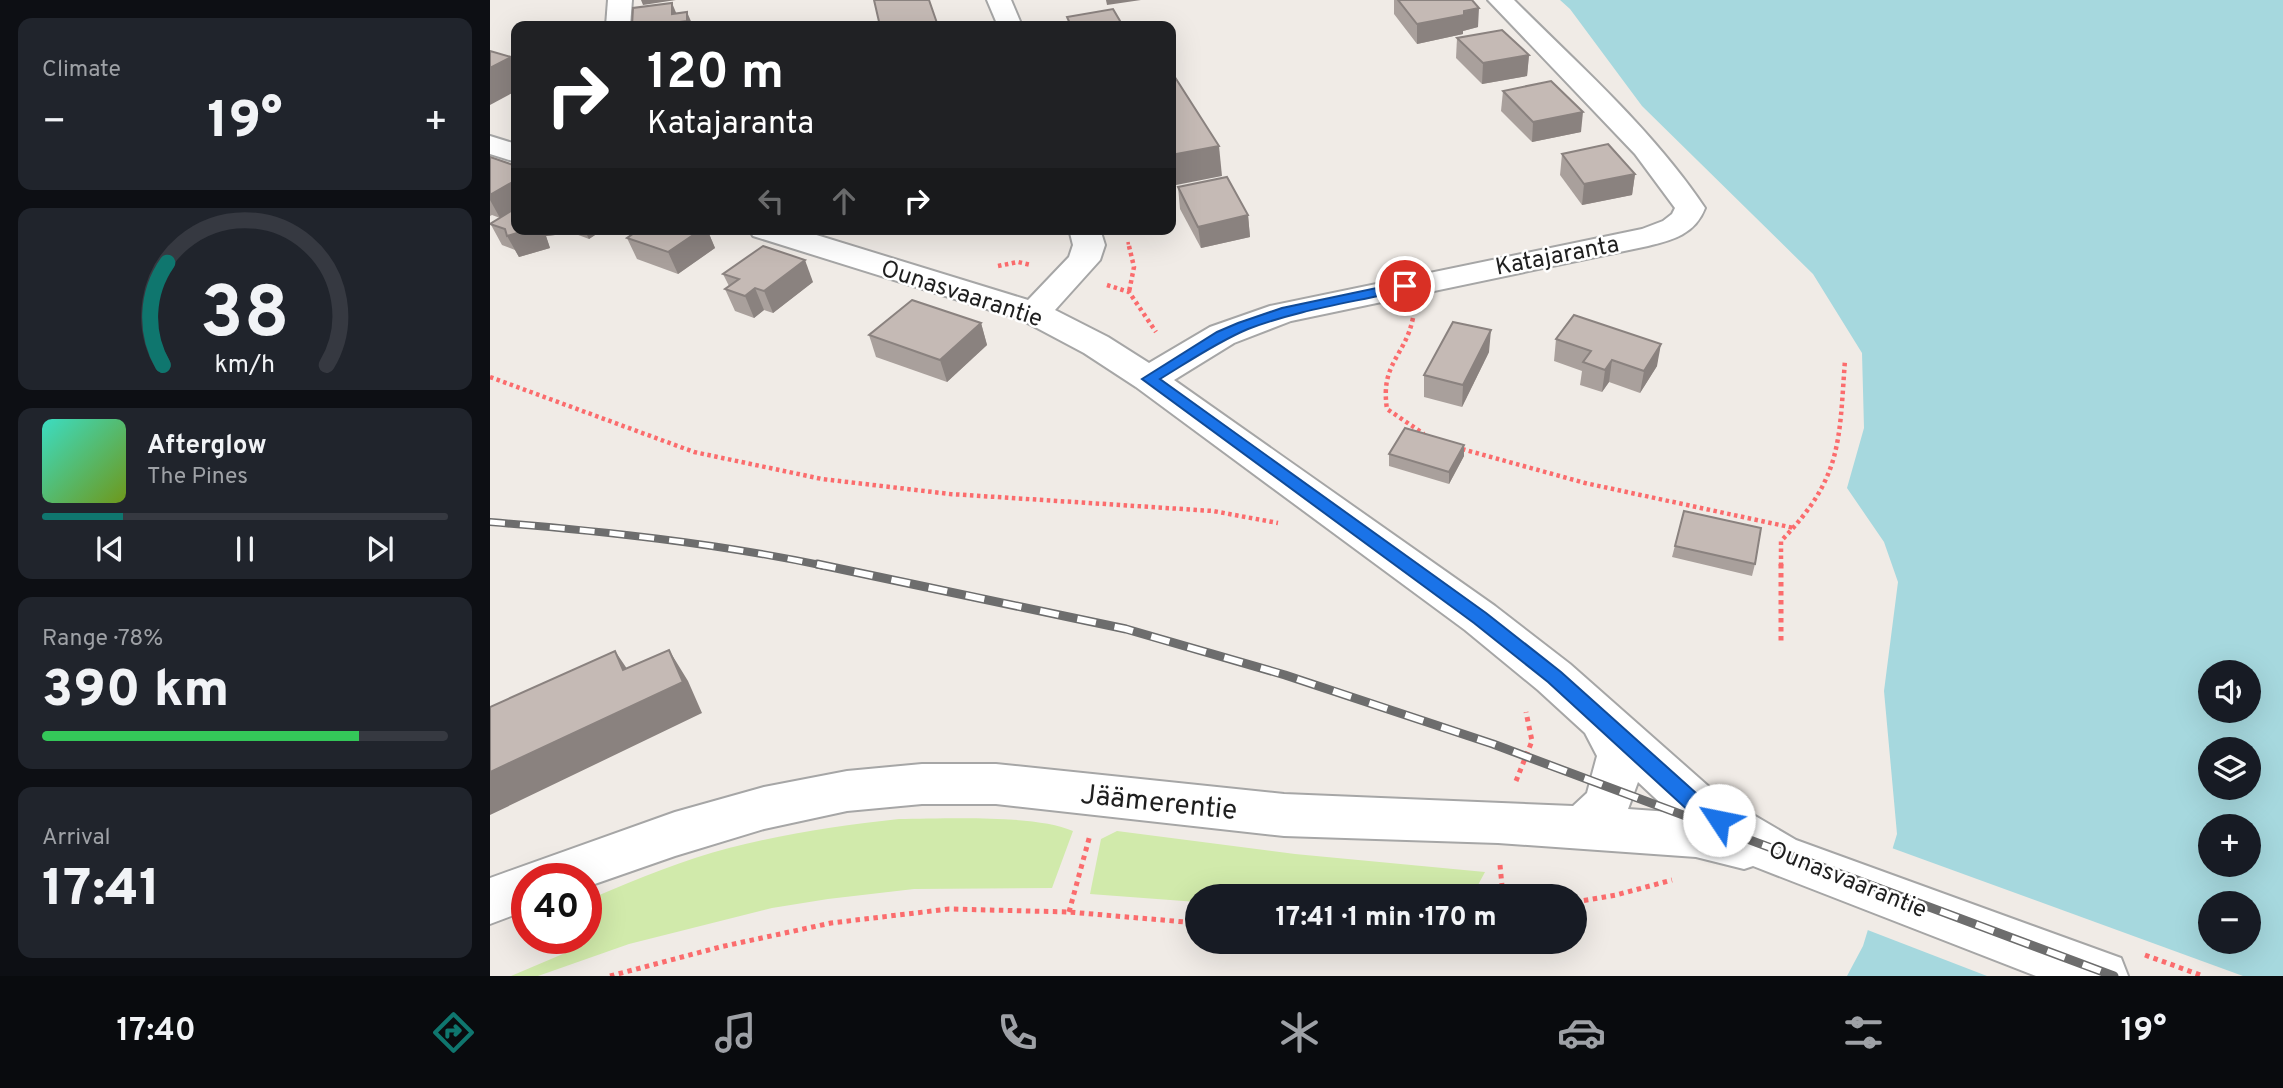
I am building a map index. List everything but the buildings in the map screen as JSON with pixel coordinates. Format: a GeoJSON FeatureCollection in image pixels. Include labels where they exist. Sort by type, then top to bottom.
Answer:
{"type":"FeatureCollection","features":[{"type":"Feature","properties":{"kind":"street"},"geometry":{"type":"LineString","coordinates":[[618,21],[620,0]]}},
{"type":"Feature","properties":{"kind":"street"},"geometry":{"type":"LineString","coordinates":[[999,0],[1008,21]]}},
{"type":"Feature","properties":{"kind":"street","name":"Katajaranta"},"geometry":{"type":"LineString","coordinates":[[1149,379],[1212,341],[1243,326],[1282,313],[1648,237],[1674,229],[1687,219],[1690,208],[1645,148],[1500,0]]}},
{"type":"Feature","properties":{"kind":"street"},"geometry":{"type":"LineString","coordinates":[[490,145],[511,151]]}},
{"type":"Feature","properties":{"kind":"street","name":"Ounasvaarantie"},"geometry":{"type":"LineString","coordinates":[[783,235],[1034,313],[1096,345],[1149,379],[1480,618],[1554,677],[1699,808],[1780,856],[2102,976]]}},
{"type":"Feature","properties":{"kind":"street"},"geometry":{"type":"LineString","coordinates":[[1034,313],[1084,260],[1088,245],[1086,235]]}},
{"type":"Feature","properties":{"kind":"street"},"geometry":{"type":"LineString","coordinates":[[1580,829],[1606,806],[1616,778],[1620,756],[1601,720]]}},
{"type":"Feature","properties":{"kind":"street","name":"Jäämerentie"},"geometry":{"type":"LineString","coordinates":[[593,863],[764,808],[846,792],[947,784],[996,784],[1101,793],[1284,815],[1479,821],[1696,835],[1780,856]]}},
{"type":"Feature","properties":{"kind":"street"},"geometry":{"type":"LineString","coordinates":[[490,901],[511,893]]}},
{"type":"Feature","properties":{"kind":"path"},"geometry":{"type":"LineString","coordinates":[[1127,240],[1134,267],[1129,292]]}},
{"type":"Feature","properties":{"kind":"path"},"geometry":{"type":"LineString","coordinates":[[1405,286],[1411,300],[1412,331],[1389,365],[1382,389],[1387,409],[1417,431],[1434,439]]}},
{"type":"Feature","properties":{"kind":"path"},"geometry":{"type":"LineString","coordinates":[[1781,644],[1781,541],[1818,500],[1836,460],[1845,360]]}},
{"type":"Feature","properties":{"kind":"path"},"geometry":{"type":"LineString","coordinates":[[490,377],[694,452],[822,479],[950,494],[1213,511],[1252,516]]}},
{"type":"Feature","properties":{"kind":"path"},"geometry":{"type":"LineString","coordinates":[[1454,447],[1501,462],[1629,493],[1794,528]]}},
{"type":"Feature","properties":{"kind":"path"},"geometry":{"type":"LineString","coordinates":[[1513,790],[1532,741],[1525,706]]}},
{"type":"Feature","properties":{"kind":"path"},"geometry":{"type":"LineString","coordinates":[[1069,912],[1101,793]]}},
{"type":"Feature","properties":{"kind":"path"},"geometry":{"type":"LineString","coordinates":[[1500,862],[1502,884]]}},
{"type":"Feature","properties":{"kind":"path"},"geometry":{"type":"LineString","coordinates":[[1587,900],[1678,878]]}},
{"type":"Feature","properties":{"kind":"path"},"geometry":{"type":"LineString","coordinates":[[610,976],[720,947],[831,923],[949,909],[1069,912],[1185,922]]}},
{"type":"Feature","properties":{"kind":"green space"},"geometry":{"type":"Polygon","coordinates":[[[964,818],[1036,822],[1073,831],[1052,888],[914,889],[828,899],[772,908],[629,944],[602,953],[602,894],[662,870],[729,848],[856,824],[899,819],[964,818]]]}},
{"type":"Feature","properties":{"kind":"green space"},"geometry":{"type":"Polygon","coordinates":[[[1117,831],[1295,854],[1485,872],[1478,884],[1185,884],[1185,901],[1090,894],[1101,839],[1117,831]]]}},
{"type":"Feature","properties":{"kind":"green space"},"geometry":{"type":"Polygon","coordinates":[[[563,954],[601,954],[538,976],[511,976],[563,954]]]}},
{"type":"Feature","properties":{"kind":"water"},"geometry":{"type":"Polygon","coordinates":[[[1560,0],[2283,0],[2283,976],[1847,976],[1863,946],[1897,834],[1884,691],[1898,582],[1884,542],[1847,488],[1864,428],[1862,353],[1813,274],[1642,106],[1570,9],[1560,0]]]}},
{"type":"Feature","properties":{"kind":"pier"},"geometry":{"type":"Polygon","coordinates":[[[1889,847],[2243,976],[1987,976],[1865,929],[1889,847]]]}},
{"type":"Feature","properties":{"kind":"railway"},"geometry":{"type":"LineString","coordinates":[[490,522],[658,539],[825,566]]}},
{"type":"Feature","properties":{"kind":"railway"},"geometry":{"type":"LineString","coordinates":[[817,564],[1126,629],[1285,675],[1493,744],[2114,976]]}},
{"type":"Feature","properties":{"kind":"route"},"geometry":{"type":"LineString","coordinates":[[1405,286],[1282,313],[1243,326],[1222,335],[1149,379],[1480,618],[1554,677],[1699,808],[1719,820]]}}]}
